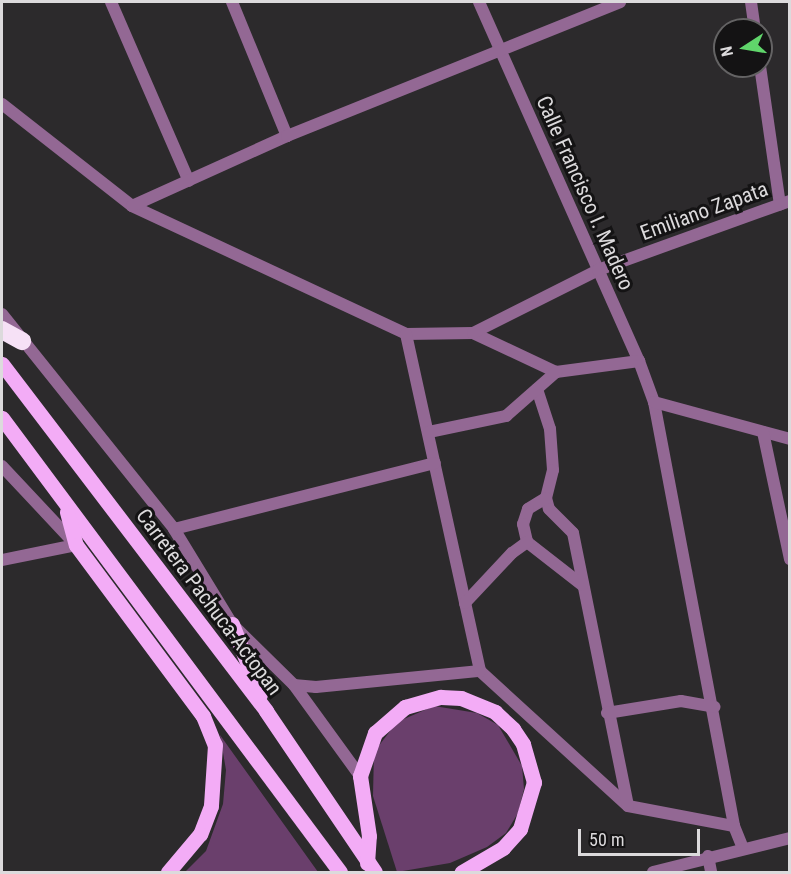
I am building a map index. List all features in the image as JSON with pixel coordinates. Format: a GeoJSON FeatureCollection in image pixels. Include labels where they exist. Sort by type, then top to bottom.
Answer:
{"type":"FeatureCollection","features":[{"type":"Feature","properties":{"kind":"highway"},"geometry":{"type":"LineString","coordinates":[[2,330],[22,341]]}},
{"type":"Feature","properties":{"kind":"main road","name":"Carretera Pachuca-Actopan"},"geometry":{"type":"LineString","coordinates":[[2,364],[266,711],[371,868]]}},
{"type":"Feature","properties":{"kind":"main road"},"geometry":{"type":"LineString","coordinates":[[2,418],[340,873]]}},
{"type":"Feature","properties":{"kind":"main road"},"geometry":{"type":"LineString","coordinates":[[65,503],[76,545],[203,716],[215,745],[211,806],[200,834],[168,873]]}},
{"type":"Feature","properties":{"kind":"main road"},"geometry":{"type":"LineString","coordinates":[[232,624],[266,711]]}},
{"type":"Feature","properties":{"kind":"main road"},"geometry":{"type":"LineString","coordinates":[[371,868],[369,836],[360,776],[375,733],[405,707],[441,697],[461,698],[495,712],[523,744],[534,782],[530,806],[520,829],[503,848],[462,873]]}},
{"type":"Feature","properties":{"kind":"main road"},"geometry":{"type":"LineString","coordinates":[[235,729],[328,873]]}},
{"type":"Feature","properties":{"kind":"street"},"geometry":{"type":"LineString","coordinates":[[111,2],[189,181]]}},
{"type":"Feature","properties":{"kind":"street"},"geometry":{"type":"LineString","coordinates":[[232,2],[287,136]]}},
{"type":"Feature","properties":{"kind":"street","name":"Calle Francisco I. Madero"},"geometry":{"type":"LineString","coordinates":[[479,2],[639,361],[654,402],[714,707],[734,825],[743,848]]}},
{"type":"Feature","properties":{"kind":"street"},"geometry":{"type":"LineString","coordinates":[[132,206],[287,136],[499,48],[621,2]]}},
{"type":"Feature","properties":{"kind":"street"},"geometry":{"type":"LineString","coordinates":[[751,2],[753,18]]}},
{"type":"Feature","properties":{"kind":"street"},"geometry":{"type":"LineString","coordinates":[[762,78],[785,203]]}},
{"type":"Feature","properties":{"kind":"street"},"geometry":{"type":"LineString","coordinates":[[2,104],[132,206],[406,334],[473,333],[556,372],[639,361]]}},
{"type":"Feature","properties":{"kind":"street","name":"Emiliano Zapata"},"geometry":{"type":"LineString","coordinates":[[473,333],[598,270],[785,203]]}},
{"type":"Feature","properties":{"kind":"street"},"geometry":{"type":"LineString","coordinates":[[2,314],[174,529],[232,624],[294,686],[360,776]]}},
{"type":"Feature","properties":{"kind":"street"},"geometry":{"type":"LineString","coordinates":[[406,334],[480,671],[628,806],[734,825]]}},
{"type":"Feature","properties":{"kind":"street"},"geometry":{"type":"LineString","coordinates":[[429,432],[506,416],[556,372]]}},
{"type":"Feature","properties":{"kind":"street"},"geometry":{"type":"LineString","coordinates":[[537,389],[550,429],[552,459],[546,498],[549,509],[573,533],[628,806]]}},
{"type":"Feature","properties":{"kind":"street"},"geometry":{"type":"LineString","coordinates":[[654,402],[789,439]]}},
{"type":"Feature","properties":{"kind":"street"},"geometry":{"type":"LineString","coordinates":[[763,432],[789,559]]}},
{"type":"Feature","properties":{"kind":"street"},"geometry":{"type":"LineString","coordinates":[[174,529],[435,463]]}},
{"type":"Feature","properties":{"kind":"street"},"geometry":{"type":"LineString","coordinates":[[2,466],[76,545]]}},
{"type":"Feature","properties":{"kind":"street"},"geometry":{"type":"LineString","coordinates":[[546,498],[528,509],[523,524],[527,542],[582,585]]}},
{"type":"Feature","properties":{"kind":"street"},"geometry":{"type":"LineString","coordinates":[[465,603],[512,553],[527,542]]}},
{"type":"Feature","properties":{"kind":"street"},"geometry":{"type":"LineString","coordinates":[[2,560],[76,545]]}},
{"type":"Feature","properties":{"kind":"street"},"geometry":{"type":"LineString","coordinates":[[294,686],[316,687],[480,671]]}},
{"type":"Feature","properties":{"kind":"street"},"geometry":{"type":"LineString","coordinates":[[608,713],[681,701],[714,707]]}},
{"type":"Feature","properties":{"kind":"street"},"geometry":{"type":"LineString","coordinates":[[653,873],[708,856],[789,838]]}},
{"type":"Feature","properties":{"kind":"street"},"geometry":{"type":"LineString","coordinates":[[708,856],[711,873]]}},
{"type":"Feature","properties":{"kind":"shaded area"},"geometry":{"type":"Polygon","coordinates":[[[434,706],[477,713],[498,725],[522,766],[524,789],[518,813],[506,833],[487,847],[450,863],[397,872],[373,796],[374,752],[397,722],[434,706]]]}},
{"type":"Feature","properties":{"kind":"shaded area"},"geometry":{"type":"Polygon","coordinates":[[[220,735],[318,872],[185,872],[206,851],[223,804],[226,770],[220,735]]]}}]}
